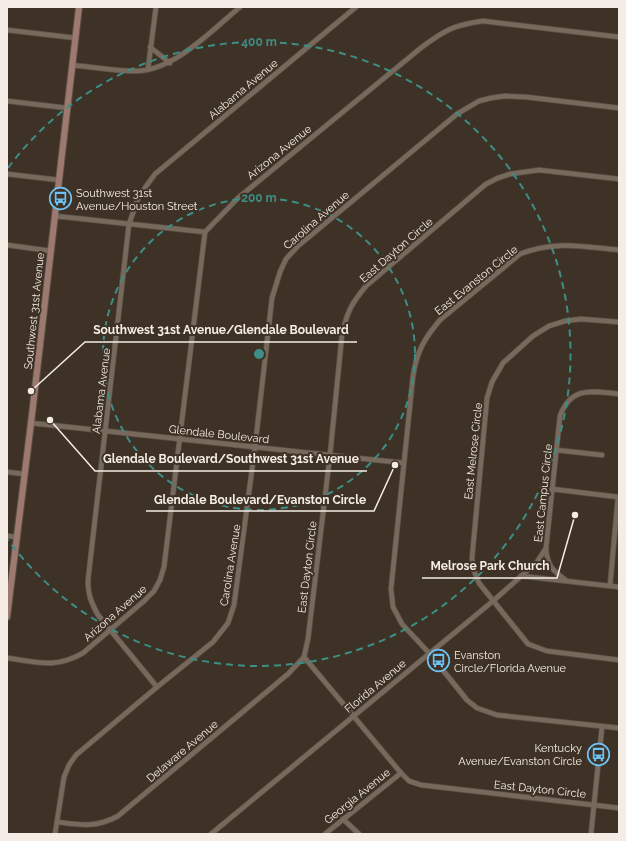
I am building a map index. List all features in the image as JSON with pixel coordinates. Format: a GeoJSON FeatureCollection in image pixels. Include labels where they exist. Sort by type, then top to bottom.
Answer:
{"type":"FeatureCollection","features":[{"type":"Feature","properties":{"kind":"main road","name":"Southwest 31st Avenue"},"geometry":{"type":"LineString","coordinates":[[7,617],[32,423],[79,7]]}},
{"type":"Feature","properties":{"kind":"street"},"geometry":{"type":"LineString","coordinates":[[148,69],[156,7]]}},
{"type":"Feature","properties":{"kind":"street"},"geometry":{"type":"LineString","coordinates":[[72,65],[134,71],[148,69],[170,62],[184,53],[240,7]]}},
{"type":"Feature","properties":{"kind":"street","name":"Alabama Avenue"},"geometry":{"type":"LineString","coordinates":[[157,687],[98,615],[91,604],[88,592],[88,580],[129,224],[139,196],[155,174],[356,7]]}},
{"type":"Feature","properties":{"kind":"street","name":"Arizona Avenue"},"geometry":{"type":"LineString","coordinates":[[7,658],[46,663],[61,663],[72,659],[83,653],[144,601],[154,591],[160,580],[164,567],[181,439],[205,232],[238,198],[422,47],[449,29],[464,24],[483,21],[619,37]]}},
{"type":"Feature","properties":{"kind":"street"},"geometry":{"type":"LineString","coordinates":[[7,30],[76,38]]}},
{"type":"Feature","properties":{"kind":"street"},"geometry":{"type":"LineString","coordinates":[[150,48],[170,62]]}},
{"type":"Feature","properties":{"kind":"street","name":"Carolina Avenue"},"geometry":{"type":"LineString","coordinates":[[55,834],[64,777],[76,755],[157,687],[214,642],[228,623],[234,605],[255,447],[272,298],[280,272],[286,259],[298,246],[457,114],[479,101],[505,96],[526,97],[619,108]]}},
{"type":"Feature","properties":{"kind":"street"},"geometry":{"type":"LineString","coordinates":[[7,101],[67,108]]}},
{"type":"Feature","properties":{"kind":"street","name":"East Dayton Circle"},"geometry":{"type":"LineString","coordinates":[[619,179],[539,170],[510,174],[498,178],[486,184],[366,286],[355,300],[346,316],[343,328],[330,455],[308,639],[304,657],[400,773],[409,781],[421,785],[619,808]]}},
{"type":"Feature","properties":{"kind":"street"},"geometry":{"type":"LineString","coordinates":[[7,174],[59,180]]}},
{"type":"Feature","properties":{"kind":"street"},"geometry":{"type":"LineString","coordinates":[[55,216],[205,232]]}},
{"type":"Feature","properties":{"kind":"street"},"geometry":{"type":"LineString","coordinates":[[7,245],[51,251]]}},
{"type":"Feature","properties":{"kind":"street","name":"East Evanston Circle"},"geometry":{"type":"LineString","coordinates":[[619,250],[560,245],[531,250],[520,254],[440,320],[423,342],[415,364],[391,588],[393,607],[402,624],[429,653],[467,700],[477,708],[496,715],[619,728]]}},
{"type":"Feature","properties":{"kind":"street","name":"East Melrose Circle"},"geometry":{"type":"LineString","coordinates":[[619,322],[581,319],[565,321],[550,326],[533,336],[503,363],[492,382],[487,398],[472,558],[474,571],[479,583],[528,644],[547,651],[619,660]]}},
{"type":"Feature","properties":{"kind":"street","name":"East Campus Circle"},"geometry":{"type":"LineString","coordinates":[[567,581],[556,574],[550,566],[546,548],[560,416],[563,407],[569,400],[578,394],[588,392],[619,394]]}},
{"type":"Feature","properties":{"kind":"street","name":"Glendale Boulevard"},"geometry":{"type":"LineString","coordinates":[[32,423],[404,463]]}},
{"type":"Feature","properties":{"kind":"street"},"geometry":{"type":"LineString","coordinates":[[556,450],[602,455]]}},
{"type":"Feature","properties":{"kind":"street"},"geometry":{"type":"LineString","coordinates":[[7,472],[25,474]]}},
{"type":"Feature","properties":{"kind":"street"},"geometry":{"type":"LineString","coordinates":[[552,489],[618,497],[610,586]]}},
{"type":"Feature","properties":{"kind":"street"},"geometry":{"type":"LineString","coordinates":[[7,536],[17,537]]}},
{"type":"Feature","properties":{"kind":"street","name":"Florida Avenue"},"geometry":{"type":"LineString","coordinates":[[211,834],[493,601],[537,562],[546,548]]}},
{"type":"Feature","properties":{"kind":"street"},"geometry":{"type":"LineString","coordinates":[[520,576],[619,587]]}},
{"type":"Feature","properties":{"kind":"street","name":"Delaware Avenue"},"geometry":{"type":"LineString","coordinates":[[57,822],[95,825],[107,822],[118,816],[288,674],[304,657]]}},
{"type":"Feature","properties":{"kind":"street"},"geometry":{"type":"LineString","coordinates":[[591,834],[602,727]]}},
{"type":"Feature","properties":{"kind":"street","name":"Georgia Avenue"},"geometry":{"type":"LineString","coordinates":[[325,834],[400,773]]}},
{"type":"Feature","properties":{"kind":"street"},"geometry":{"type":"LineString","coordinates":[[343,819],[359,834]]}},
{"type":"Feature","properties":{"kind":"place","name":"Southwest 31st Avenue/Houston Street"},"geometry":{"type":"Point","coordinates":[61,199]}},
{"type":"Feature","properties":{"kind":"place","name":"Southwest 31st Avenue/Glendale Boulevard"},"geometry":{"type":"Point","coordinates":[31,391]}},
{"type":"Feature","properties":{"kind":"place","name":"Glendale Boulevard/Southwest 31st Avenue"},"geometry":{"type":"Point","coordinates":[50,420]}},
{"type":"Feature","properties":{"kind":"place","name":"Glendale Boulevard/Evanston Circle"},"geometry":{"type":"Point","coordinates":[395,465]}},
{"type":"Feature","properties":{"kind":"place","name":"Melrose Park Church"},"geometry":{"type":"Point","coordinates":[575,515]}},
{"type":"Feature","properties":{"kind":"place","name":"Evanston Circle/Florida Avenue"},"geometry":{"type":"Point","coordinates":[439,661]}},
{"type":"Feature","properties":{"kind":"place","name":"Kentucky Avenue/Evanston Circle"},"geometry":{"type":"Point","coordinates":[598,754]}}]}
